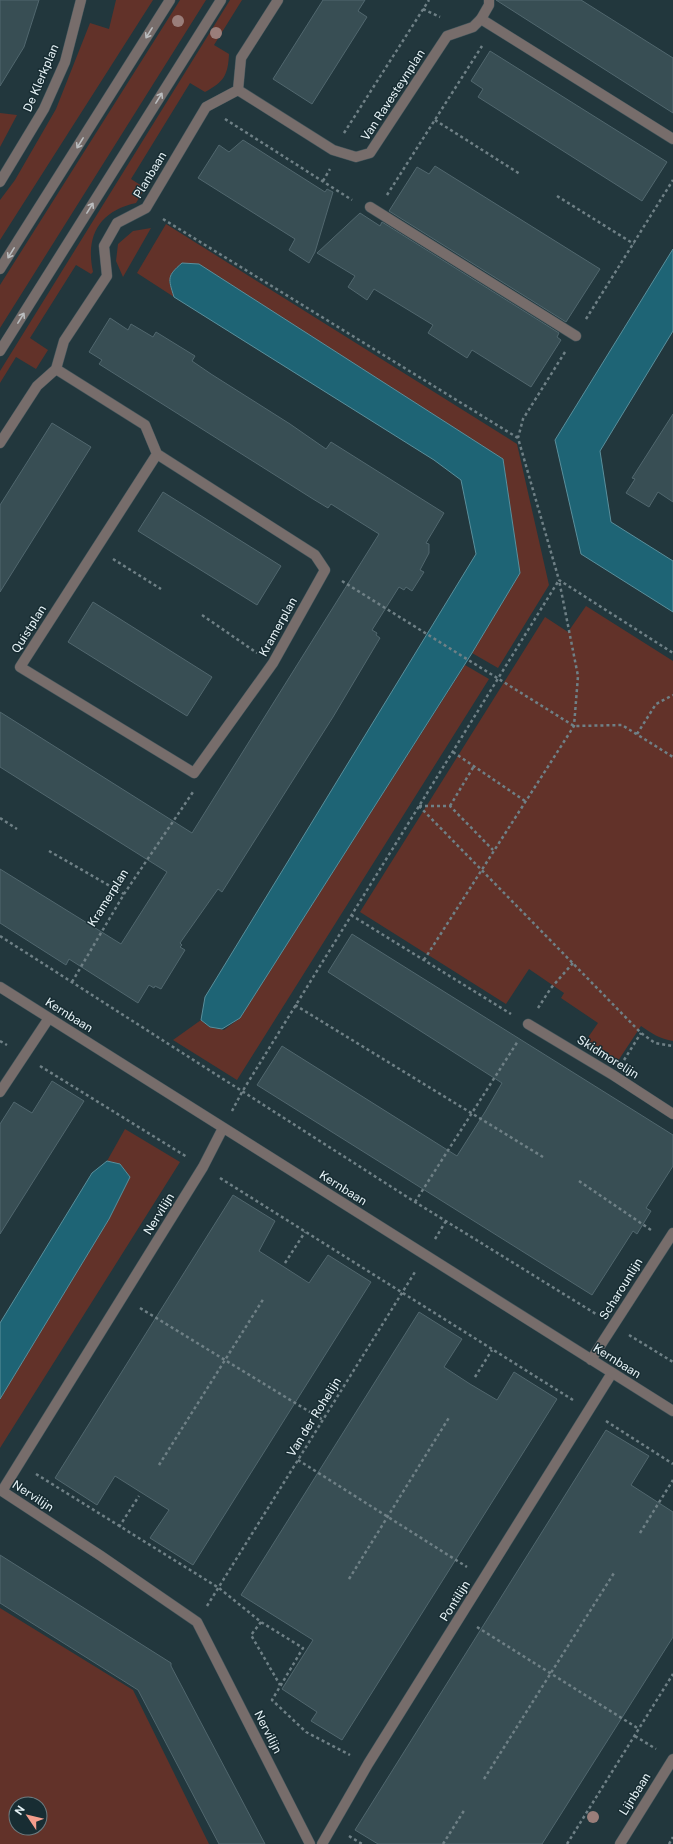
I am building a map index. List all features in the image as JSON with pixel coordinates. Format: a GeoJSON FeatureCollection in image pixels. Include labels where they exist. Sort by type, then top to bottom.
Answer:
{"type":"FeatureCollection","features":[{"type":"Feature","properties":{"kind":"street","name":"De Klerkplan"},"geometry":{"type":"LineString","coordinates":[[0,182],[44,109],[65,62],[81,0]]}},
{"type":"Feature","properties":{"kind":"street"},"geometry":{"type":"LineString","coordinates":[[0,270],[170,0]]}},
{"type":"Feature","properties":{"kind":"street"},"geometry":{"type":"LineString","coordinates":[[0,352],[221,0]]}},
{"type":"Feature","properties":{"kind":"street"},"geometry":{"type":"LineString","coordinates":[[238,90],[241,58],[278,0]]}},
{"type":"Feature","properties":{"kind":"street"},"geometry":{"type":"LineString","coordinates":[[489,0],[489,5],[481,19],[673,139]]}},
{"type":"Feature","properties":{"kind":"street","name":"Van Ravesteynplan"},"geometry":{"type":"LineString","coordinates":[[238,90],[333,150],[356,157],[370,153],[447,36],[473,26],[481,19]]}},
{"type":"Feature","properties":{"kind":"street","name":"Planbaan"},"geometry":{"type":"LineString","coordinates":[[56,369],[64,341],[107,276],[104,246],[117,223],[146,208],[206,107],[238,90]]}},
{"type":"Feature","properties":{"kind":"street"},"geometry":{"type":"LineString","coordinates":[[370,207],[576,336]]}},
{"type":"Feature","properties":{"kind":"street"},"geometry":{"type":"LineString","coordinates":[[0,443],[37,386],[56,369],[145,425],[157,454],[315,555],[325,570]]}},
{"type":"Feature","properties":{"kind":"street","name":"Quistplan"},"geometry":{"type":"LineString","coordinates":[[157,454],[20,667],[194,773]]}},
{"type":"Feature","properties":{"kind":"street","name":"Kramerplan"},"geometry":{"type":"LineString","coordinates":[[194,773],[273,663],[325,570]]}},
{"type":"Feature","properties":{"kind":"street","name":"Kernbaan"},"geometry":{"type":"LineString","coordinates":[[0,987],[673,1411]]}},
{"type":"Feature","properties":{"kind":"street"},"geometry":{"type":"LineString","coordinates":[[0,1092],[49,1018]]}},
{"type":"Feature","properties":{"kind":"street","name":"Skidmorelijn"},"geometry":{"type":"LineString","coordinates":[[528,1024],[613,1075],[673,1114]]}},
{"type":"Feature","properties":{"kind":"street","name":"Nervilijn"},"geometry":{"type":"LineString","coordinates":[[223,1128],[203,1167],[2,1491],[101,1556],[197,1622],[310,1844]]}},
{"type":"Feature","properties":{"kind":"street","name":"Scharounlijn"},"geometry":{"type":"LineString","coordinates":[[591,1360],[670,1237]]}},
{"type":"Feature","properties":{"kind":"street","name":"Pontilijn"},"geometry":{"type":"LineString","coordinates":[[322,1844],[368,1764],[612,1373]]}},
{"type":"Feature","properties":{"kind":"street","name":"Lijnbaan"},"geometry":{"type":"LineString","coordinates":[[620,1844],[673,1759]]}},
{"type":"Feature","properties":{"kind":"path"},"geometry":{"type":"LineString","coordinates":[[323,181],[334,163],[333,150],[429,0]]}},
{"type":"Feature","properties":{"kind":"path"},"geometry":{"type":"LineString","coordinates":[[435,120],[520,174]]}},
{"type":"Feature","properties":{"kind":"path"},"geometry":{"type":"LineString","coordinates":[[424,960],[493,850],[574,726],[578,676],[559,580],[518,438],[523,419],[673,180]]}},
{"type":"Feature","properties":{"kind":"path"},"geometry":{"type":"LineString","coordinates":[[557,196],[634,244]]}},
{"type":"Feature","properties":{"kind":"path"},"geometry":{"type":"LineString","coordinates":[[146,208],[518,438]]}},
{"type":"Feature","properties":{"kind":"path"},"geometry":{"type":"LineString","coordinates":[[95,549],[161,589]]}},
{"type":"Feature","properties":{"kind":"path"},"geometry":{"type":"LineString","coordinates":[[325,570],[574,726],[622,725],[673,757]]}},
{"type":"Feature","properties":{"kind":"path"},"geometry":{"type":"LineString","coordinates":[[559,580],[673,653]]}},
{"type":"Feature","properties":{"kind":"path"},"geometry":{"type":"LineString","coordinates":[[223,1128],[242,1092],[559,580]]}},
{"type":"Feature","properties":{"kind":"path"},"geometry":{"type":"LineString","coordinates":[[202,615],[273,663]]}},
{"type":"Feature","properties":{"kind":"path"},"geometry":{"type":"LineString","coordinates":[[637,734],[656,704],[673,695]]}},
{"type":"Feature","properties":{"kind":"path"},"geometry":{"type":"LineString","coordinates":[[453,752],[525,801]]}},
{"type":"Feature","properties":{"kind":"path"},"geometry":{"type":"LineString","coordinates":[[450,806],[474,766]]}},
{"type":"Feature","properties":{"kind":"path","name":"Kramerplan"},"geometry":{"type":"LineString","coordinates":[[72,982],[124,894],[194,791],[194,773]]}},
{"type":"Feature","properties":{"kind":"path"},"geometry":{"type":"LineString","coordinates":[[419,806],[450,806],[493,850]]}},
{"type":"Feature","properties":{"kind":"path"},"geometry":{"type":"LineString","coordinates":[[419,806],[641,1034],[655,1042],[673,1046]]}},
{"type":"Feature","properties":{"kind":"path"},"geometry":{"type":"LineString","coordinates":[[0,818],[17,829]]}},
{"type":"Feature","properties":{"kind":"path"},"geometry":{"type":"LineString","coordinates":[[49,851],[124,894]]}},
{"type":"Feature","properties":{"kind":"path"},"geometry":{"type":"LineString","coordinates":[[351,915],[528,1024]]}},
{"type":"Feature","properties":{"kind":"path"},"geometry":{"type":"LineString","coordinates":[[0,936],[415,1202],[673,1362]]}},
{"type":"Feature","properties":{"kind":"path"},"geometry":{"type":"LineString","coordinates":[[415,1202],[551,988],[573,963]]}},
{"type":"Feature","properties":{"kind":"path"},"geometry":{"type":"LineString","coordinates":[[296,1005],[543,1157]]}},
{"type":"Feature","properties":{"kind":"path"},"geometry":{"type":"LineString","coordinates":[[613,1075],[641,1034]]}},
{"type":"Feature","properties":{"kind":"path"},"geometry":{"type":"LineString","coordinates":[[0,1041],[203,1167],[673,1464]]}},
{"type":"Feature","properties":{"kind":"path"},"geometry":{"type":"LineString","coordinates":[[579,1181],[670,1237]]}},
{"type":"Feature","properties":{"kind":"path","name":"Van der Rohelijn"},"geometry":{"type":"LineString","coordinates":[[197,1622],[446,1221]]}},
{"type":"Feature","properties":{"kind":"path"},"geometry":{"type":"LineString","coordinates":[[285,1263],[305,1232]]}},
{"type":"Feature","properties":{"kind":"path"},"geometry":{"type":"LineString","coordinates":[[122,1297],[323,1420]]}},
{"type":"Feature","properties":{"kind":"path"},"geometry":{"type":"LineString","coordinates":[[159,1466],[264,1298]]}},
{"type":"Feature","properties":{"kind":"path"},"geometry":{"type":"LineString","coordinates":[[475,1377],[492,1350]]}},
{"type":"Feature","properties":{"kind":"path"},"geometry":{"type":"LineString","coordinates":[[349,1579],[450,1416]]}},
{"type":"Feature","properties":{"kind":"path"},"geometry":{"type":"LineString","coordinates":[[298,1460],[484,1578]]}},
{"type":"Feature","properties":{"kind":"path"},"geometry":{"type":"LineString","coordinates":[[640,1533],[673,1480]]}},
{"type":"Feature","properties":{"kind":"path"},"geometry":{"type":"LineString","coordinates":[[119,1527],[139,1496]]}},
{"type":"Feature","properties":{"kind":"path"},"geometry":{"type":"LineString","coordinates":[[484,1779],[614,1573]]}},
{"type":"Feature","properties":{"kind":"path"},"geometry":{"type":"LineString","coordinates":[[460,1617],[639,1729]]}},
{"type":"Feature","properties":{"kind":"path"},"geometry":{"type":"LineString","coordinates":[[261,1622],[251,1635],[280,1686]]}},
{"type":"Feature","properties":{"kind":"path"},"geometry":{"type":"LineString","coordinates":[[567,1844],[673,1674]]}},
{"type":"Feature","properties":{"kind":"path"},"geometry":{"type":"LineString","coordinates":[[635,1736],[673,1759]]}},
{"type":"Feature","properties":{"kind":"path"},"geometry":{"type":"LineString","coordinates":[[443,1844],[465,1809]]}},
{"type":"Feature","properties":{"kind":"path"},"geometry":{"type":"LineString","coordinates":[[669,1844],[673,1837]]}},
{"type":"Feature","properties":{"kind":"shaded area"},"geometry":{"type":"Polygon","coordinates":[[[116,0],[153,0],[0,240],[0,200],[15,180],[56,109],[90,23],[109,29],[116,0]]]}},
{"type":"Feature","properties":{"kind":"shaded area"},"geometry":{"type":"Polygon","coordinates":[[[180,0],[206,0],[0,328],[0,285],[180,0]]]}},
{"type":"Feature","properties":{"kind":"shaded area"},"geometry":{"type":"Polygon","coordinates":[[[230,0],[242,0],[214,45],[229,54],[228,67],[224,77],[217,85],[205,92],[190,83],[131,179],[145,188],[136,203],[113,212],[104,219],[98,227],[91,247],[93,272],[91,274],[76,265],[30,338],[48,350],[36,369],[16,357],[0,383],[0,371],[230,0]]]}},
{"type":"Feature","properties":{"kind":"shaded area"},"geometry":{"type":"Polygon","coordinates":[[[0,113],[17,115],[0,147],[0,113]]]}},
{"type":"Feature","properties":{"kind":"shaded area"},"geometry":{"type":"Polygon","coordinates":[[[166,224],[517,444],[549,585],[498,668],[472,653],[520,573],[503,459],[169,281],[174,297],[137,273],[166,224]]]}},
{"type":"Feature","properties":{"kind":"shaded area"},"geometry":{"type":"Polygon","coordinates":[[[151,228],[123,277],[116,261],[118,244],[133,231],[151,228]]]}},
{"type":"Feature","properties":{"kind":"shaded area"},"geometry":{"type":"Polygon","coordinates":[[[586,606],[673,661],[673,1041],[660,1037],[641,1026],[616,1064],[587,1046],[589,1036],[598,1023],[561,998],[564,993],[529,969],[506,1004],[360,912],[545,617],[568,632],[586,606]]]}},
{"type":"Feature","properties":{"kind":"shaded area"},"geometry":{"type":"Polygon","coordinates":[[[465,665],[489,679],[237,1080],[173,1040],[201,1020],[210,1027],[224,1030],[240,1018],[465,665]]]}},
{"type":"Feature","properties":{"kind":"shaded area"},"geometry":{"type":"Polygon","coordinates":[[[125,1129],[180,1162],[0,1448],[0,1399],[109,1219],[130,1177],[120,1164],[107,1161],[125,1129]]]}},
{"type":"Feature","properties":{"kind":"shaded area"},"geometry":{"type":"Polygon","coordinates":[[[0,1608],[133,1690],[209,1844],[0,1844],[0,1608]]]}},
{"type":"Feature","properties":{"kind":"water"},"geometry":{"type":"Polygon","coordinates":[[[673,249],[673,331],[600,451],[611,522],[673,561],[673,612],[581,554],[555,440],[673,249]]]}},
{"type":"Feature","properties":{"kind":"water"},"geometry":{"type":"Polygon","coordinates":[[[182,263],[199,264],[503,459],[520,573],[472,653],[240,1018],[222,1029],[210,1027],[201,1020],[205,997],[476,554],[461,480],[434,460],[174,297],[170,278],[171,274],[182,263]]]}},
{"type":"Feature","properties":{"kind":"water"},"geometry":{"type":"Polygon","coordinates":[[[107,1161],[120,1164],[130,1177],[109,1219],[0,1399],[0,1323],[92,1173],[107,1161]]]}},
{"type":"Feature","properties":{"kind":"building"},"geometry":{"type":"Polygon","coordinates":[[[0,0],[39,0],[24,47],[0,86],[0,0]]]}},
{"type":"Feature","properties":{"kind":"building"},"geometry":{"type":"Polygon","coordinates":[[[323,0],[365,0],[358,11],[367,17],[312,104],[273,79],[323,0]]]}},
{"type":"Feature","properties":{"kind":"building"},"geometry":{"type":"Polygon","coordinates":[[[496,0],[581,0],[673,58],[673,113],[496,0]]]}},
{"type":"Feature","properties":{"kind":"building"},"geometry":{"type":"Polygon","coordinates":[[[490,51],[667,162],[642,201],[478,97],[483,89],[471,81],[490,51]]]}},
{"type":"Feature","properties":{"kind":"building"},"geometry":{"type":"Polygon","coordinates":[[[243,140],[325,192],[327,189],[333,192],[315,252],[309,263],[289,250],[295,239],[198,178],[219,145],[229,152],[243,140]]]}},
{"type":"Feature","properties":{"kind":"building"},"geometry":{"type":"Polygon","coordinates":[[[435,166],[600,269],[566,322],[389,211],[417,167],[429,174],[435,166]]]}},
{"type":"Feature","properties":{"kind":"building"},"geometry":{"type":"Polygon","coordinates":[[[360,213],[380,226],[382,222],[559,333],[557,337],[561,340],[531,387],[472,350],[467,358],[428,333],[433,325],[374,289],[367,300],[348,287],[355,276],[317,253],[360,213]]]}},
{"type":"Feature","properties":{"kind":"building"},"geometry":{"type":"Polygon","coordinates":[[[110,318],[128,330],[131,324],[153,337],[156,332],[195,356],[192,361],[326,449],[331,442],[444,513],[426,543],[429,544],[429,553],[420,570],[424,572],[412,591],[406,587],[404,590],[399,587],[372,630],[377,633],[376,635],[380,638],[333,717],[222,892],[218,889],[180,943],[182,945],[180,947],[185,950],[161,989],[155,986],[154,988],[149,985],[138,1003],[69,959],[66,965],[0,923],[0,869],[121,944],[167,872],[0,767],[0,712],[192,833],[379,534],[331,504],[328,508],[313,499],[99,364],[102,360],[89,352],[110,318]]]}},
{"type":"Feature","properties":{"kind":"building"},"geometry":{"type":"Polygon","coordinates":[[[673,414],[673,502],[658,492],[649,507],[626,493],[635,479],[632,478],[673,414]]]}},
{"type":"Feature","properties":{"kind":"building"},"geometry":{"type":"Polygon","coordinates":[[[52,423],[91,447],[0,592],[0,505],[52,423]]]}},
{"type":"Feature","properties":{"kind":"building"},"geometry":{"type":"Polygon","coordinates":[[[163,492],[281,566],[257,605],[138,531],[163,492]]]}},
{"type":"Feature","properties":{"kind":"building"},"geometry":{"type":"Polygon","coordinates":[[[93,602],[212,677],[187,716],[68,642],[93,602]]]}},
{"type":"Feature","properties":{"kind":"building"},"geometry":{"type":"Polygon","coordinates":[[[352,934],[673,1135],[673,1166],[646,1208],[651,1211],[637,1234],[633,1231],[592,1295],[257,1085],[282,1046],[457,1156],[485,1112],[502,1083],[328,972],[352,934]]]}},
{"type":"Feature","properties":{"kind":"building"},"geometry":{"type":"Polygon","coordinates":[[[52,1081],[84,1101],[0,1234],[0,1124],[14,1102],[32,1113],[52,1081]]]}},
{"type":"Feature","properties":{"kind":"building"},"geometry":{"type":"Polygon","coordinates":[[[233,1195],[275,1221],[259,1251],[309,1283],[328,1255],[371,1282],[193,1565],[150,1538],[169,1510],[115,1476],[97,1505],[55,1478],[233,1195]]]}},
{"type":"Feature","properties":{"kind":"building"},"geometry":{"type":"Polygon","coordinates":[[[419,1312],[462,1339],[444,1367],[470,1384],[497,1400],[514,1372],[557,1399],[342,1740],[311,1721],[317,1712],[282,1689],[313,1640],[241,1595],[419,1312]]]}},
{"type":"Feature","properties":{"kind":"building"},"geometry":{"type":"Polygon","coordinates":[[[606,1430],[649,1456],[631,1485],[673,1512],[673,1637],[542,1844],[378,1844],[355,1830],[606,1430]]]}},
{"type":"Feature","properties":{"kind":"building"},"geometry":{"type":"Polygon","coordinates":[[[0,1555],[171,1663],[171,1666],[265,1844],[219,1844],[138,1690],[0,1603],[0,1555]]]}}]}
